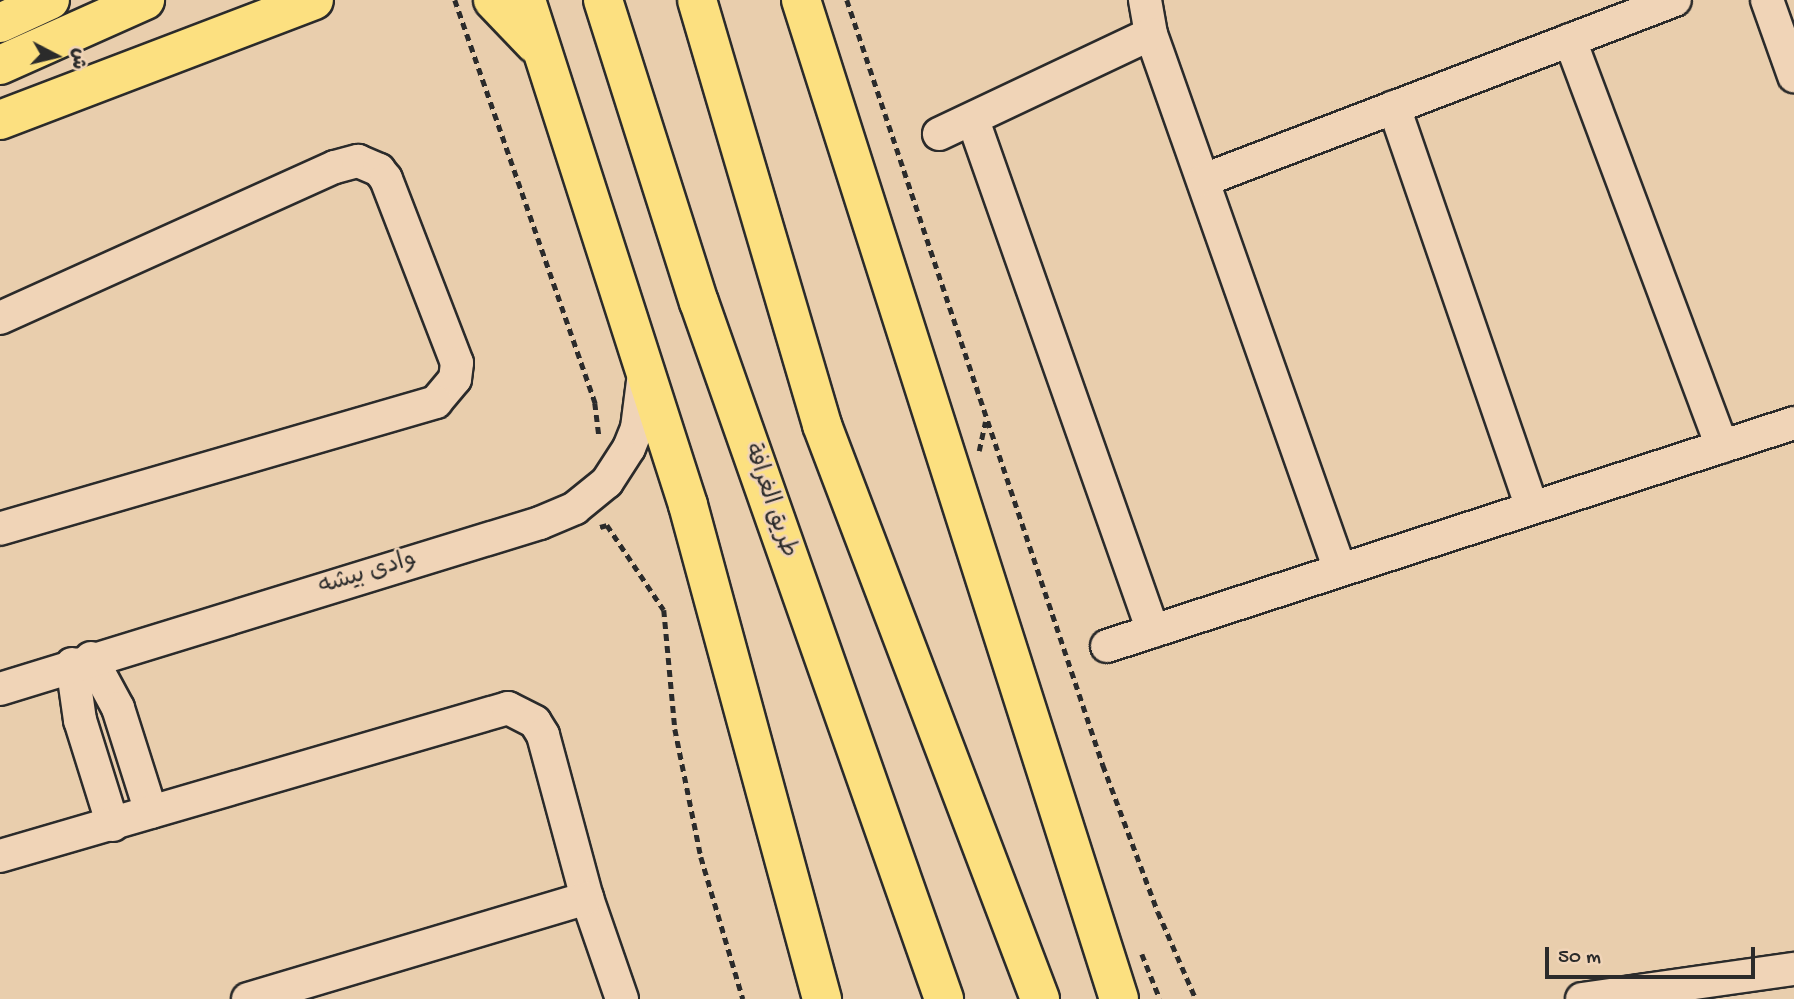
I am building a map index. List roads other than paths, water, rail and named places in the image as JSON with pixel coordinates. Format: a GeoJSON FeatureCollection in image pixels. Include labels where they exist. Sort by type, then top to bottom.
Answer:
{"type":"FeatureCollection","features":[{"type":"Feature","properties":{"kind":"main road"},"geometry":{"type":"LineString","coordinates":[[0,23],[50,0]]}},
{"type":"Feature","properties":{"kind":"main road"},"geometry":{"type":"LineString","coordinates":[[0,65],[145,0]]}},
{"type":"Feature","properties":{"kind":"main road"},"geometry":{"type":"LineString","coordinates":[[0,120],[314,0]]}},
{"type":"Feature","properties":{"kind":"main road"},"geometry":{"type":"LineString","coordinates":[[493,0],[545,56]]}},
{"type":"Feature","properties":{"kind":"main road"},"geometry":{"type":"LineString","coordinates":[[526,0],[644,364],[711,587],[825,994]]}},
{"type":"Feature","properties":{"kind":"main road","name":"طريق الغرافة"},"geometry":{"type":"LineString","coordinates":[[603,0],[699,302],[944,999]]}},
{"type":"Feature","properties":{"kind":"main road"},"geometry":{"type":"LineString","coordinates":[[697,0],[822,425],[1038,994]]}},
{"type":"Feature","properties":{"kind":"main road"},"geometry":{"type":"LineString","coordinates":[[809,11],[1113,991]]}},
{"type":"Feature","properties":{"kind":"street"},"geometry":{"type":"LineString","coordinates":[[1121,0],[1151,34]]}},
{"type":"Feature","properties":{"kind":"street"},"geometry":{"type":"LineString","coordinates":[[1145,0],[1151,34],[1340,570]]}},
{"type":"Feature","properties":{"kind":"street"},"geometry":{"type":"LineString","coordinates":[[1204,180],[1675,0]]}},
{"type":"Feature","properties":{"kind":"street"},"geometry":{"type":"LineString","coordinates":[[1768,0],[1794,76]]}},
{"type":"Feature","properties":{"kind":"street"},"geometry":{"type":"LineString","coordinates":[[939,134],[1151,34]]}},
{"type":"Feature","properties":{"kind":"street"},"geometry":{"type":"LineString","coordinates":[[1570,40],[1722,446]]}},
{"type":"Feature","properties":{"kind":"street"},"geometry":{"type":"LineString","coordinates":[[1394,107],[1532,507]]}},
{"type":"Feature","properties":{"kind":"street"},"geometry":{"type":"LineString","coordinates":[[973,120],[1153,631]]}},
{"type":"Feature","properties":{"kind":"street"},"geometry":{"type":"LineString","coordinates":[[0,318],[335,167],[358,161],[379,170],[386,179],[457,363],[455,379],[436,402],[0,530]]}},
{"type":"Feature","properties":{"kind":"street","name":"وادى بيشه"},"geometry":{"type":"LineString","coordinates":[[0,689],[82,661],[540,523],[592,496],[620,466],[637,428],[644,364]]}},
{"type":"Feature","properties":{"kind":"street"},"geometry":{"type":"LineString","coordinates":[[1107,646],[1794,423]]}},
{"type":"Feature","properties":{"kind":"street"},"geometry":{"type":"LineString","coordinates":[[82,661],[118,708],[151,812]]}},
{"type":"Feature","properties":{"kind":"street"},"geometry":{"type":"LineString","coordinates":[[82,661],[80,720],[113,825]]}},
{"type":"Feature","properties":{"kind":"street"},"geometry":{"type":"LineString","coordinates":[[0,856],[508,708],[529,717],[542,735],[587,898],[622,999]]}},
{"type":"Feature","properties":{"kind":"street"},"geometry":{"type":"LineString","coordinates":[[248,999],[587,898]]}},
{"type":"Feature","properties":{"kind":"street"},"geometry":{"type":"LineString","coordinates":[[1581,999],[1794,972]]}}]}
